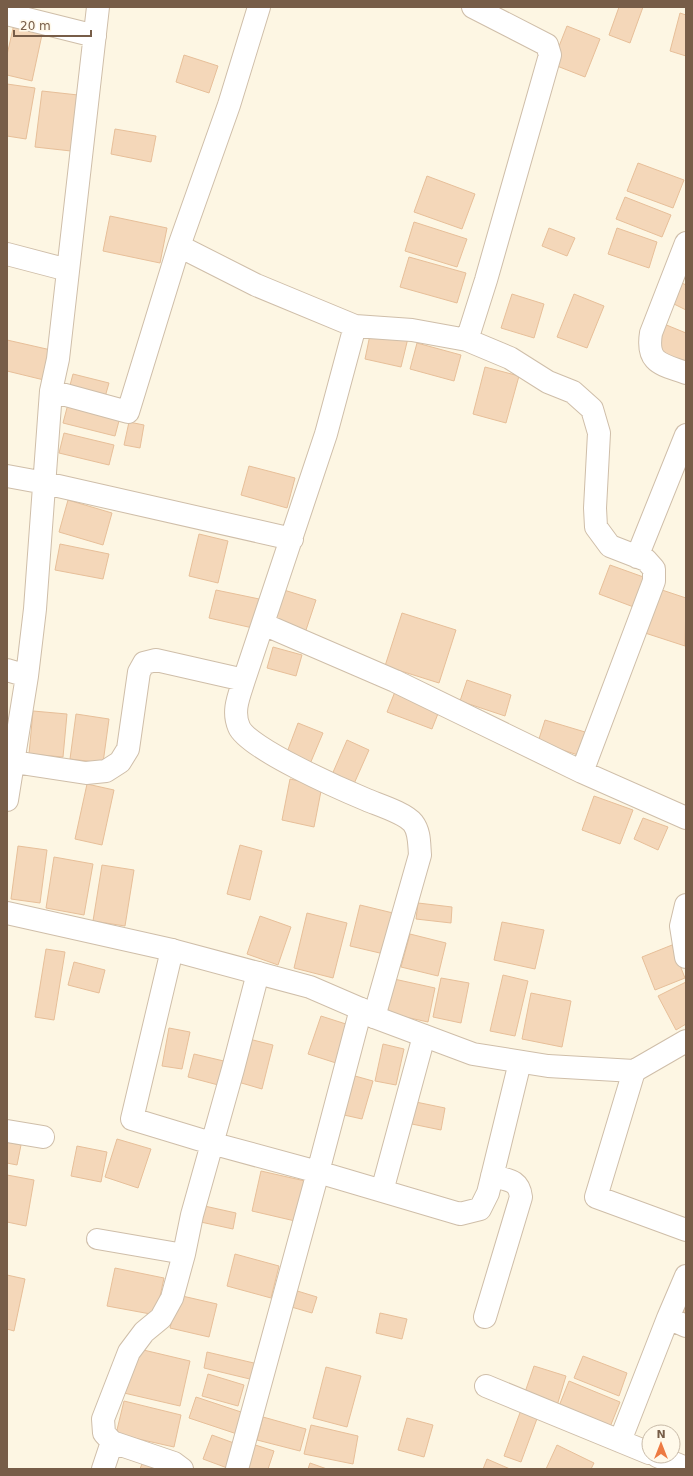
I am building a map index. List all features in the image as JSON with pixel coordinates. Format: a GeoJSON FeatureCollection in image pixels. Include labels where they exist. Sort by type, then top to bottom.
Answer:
{"type":"FeatureCollection","features":[{"type":"Feature","properties":{"kind":"street"},"geometry":{"type":"LineString","coordinates":[[7,800],[28,676],[45,483],[50,391],[58,359],[98,7]]}},
{"type":"Feature","properties":{"kind":"street"},"geometry":{"type":"LineString","coordinates":[[50,391],[128,412],[179,246],[229,105],[259,7]]}},
{"type":"Feature","properties":{"kind":"street"},"geometry":{"type":"LineString","coordinates":[[467,340],[489,272],[550,55],[547,45],[473,7]]}},
{"type":"Feature","properties":{"kind":"street"},"geometry":{"type":"LineString","coordinates":[[7,14],[95,36]]}},
{"type":"Feature","properties":{"kind":"street"},"geometry":{"type":"LineString","coordinates":[[686,243],[651,333],[649,344],[652,356],[660,363],[686,373]]}},
{"type":"Feature","properties":{"kind":"street"},"geometry":{"type":"LineString","coordinates":[[179,246],[256,285],[355,326],[412,330],[467,340],[510,358],[548,382],[573,392],[592,409],[599,434],[595,508],[596,527],[610,546],[646,560],[654,569],[654,581],[582,772]]}},
{"type":"Feature","properties":{"kind":"street"},"geometry":{"type":"LineString","coordinates":[[7,254],[68,270]]}},
{"type":"Feature","properties":{"kind":"street"},"geometry":{"type":"LineString","coordinates":[[237,1469],[318,1172],[420,855],[419,836],[413,823],[399,813],[326,782],[252,742],[239,728],[235,712],[244,680],[326,434],[355,326]]}},
{"type":"Feature","properties":{"kind":"street"},"geometry":{"type":"LineString","coordinates":[[637,557],[686,435]]}},
{"type":"Feature","properties":{"kind":"street"},"geometry":{"type":"LineString","coordinates":[[7,476],[45,483],[292,539]]}},
{"type":"Feature","properties":{"kind":"street"},"geometry":{"type":"LineString","coordinates":[[263,624],[395,681],[582,772],[686,818]]}},
{"type":"Feature","properties":{"kind":"street"},"geometry":{"type":"LineString","coordinates":[[14,762],[86,773],[106,771],[120,762],[128,749],[139,672],[144,663],[156,660],[244,680]]}},
{"type":"Feature","properties":{"kind":"street"},"geometry":{"type":"LineString","coordinates":[[7,670],[28,676]]}},
{"type":"Feature","properties":{"kind":"street"},"geometry":{"type":"LineString","coordinates":[[686,905],[681,926],[686,957]]}},
{"type":"Feature","properties":{"kind":"street"},"geometry":{"type":"LineString","coordinates":[[7,913],[172,950],[310,987],[368,1013],[472,1054],[548,1066],[634,1071],[686,1041]]}},
{"type":"Feature","properties":{"kind":"street"},"geometry":{"type":"LineString","coordinates":[[172,950],[132,1120],[212,1144],[318,1172],[460,1214],[480,1209],[488,1193],[520,1062]]}},
{"type":"Feature","properties":{"kind":"street"},"geometry":{"type":"LineString","coordinates":[[182,1469],[174,1463],[112,1442],[104,1432],[103,1419],[129,1352],[144,1332],[161,1318],[172,1298],[184,1254],[192,1215],[258,973]]}},
{"type":"Feature","properties":{"kind":"street"},"geometry":{"type":"LineString","coordinates":[[382,1191],[424,1036]]}},
{"type":"Feature","properties":{"kind":"street"},"geometry":{"type":"LineString","coordinates":[[634,1071],[596,1197],[686,1230]]}},
{"type":"Feature","properties":{"kind":"street"},"geometry":{"type":"LineString","coordinates":[[7,1131],[43,1138]]}},
{"type":"Feature","properties":{"kind":"street"},"geometry":{"type":"LineString","coordinates":[[485,1317],[521,1197],[520,1188],[515,1183],[492,1176]]}},
{"type":"Feature","properties":{"kind":"street"},"geometry":{"type":"LineString","coordinates":[[97,1238],[184,1254]]}},
{"type":"Feature","properties":{"kind":"street"},"geometry":{"type":"LineString","coordinates":[[620,1441],[677,1322],[686,1276]]}},
{"type":"Feature","properties":{"kind":"street"},"geometry":{"type":"LineString","coordinates":[[486,1386],[641,1450]]}},
{"type":"Feature","properties":{"kind":"street"},"geometry":{"type":"LineString","coordinates":[[103,1469],[112,1442]]}},
{"type":"Feature","properties":{"kind":"street"},"geometry":{"type":"LineString","coordinates":[[676,1464],[686,1468]]}},
{"type":"Feature","properties":{"kind":"building"},"geometry":{"type":"Polygon","coordinates":[[[619,7],[643,7],[630,43],[609,35],[619,7]]]}},
{"type":"Feature","properties":{"kind":"building"},"geometry":{"type":"Polygon","coordinates":[[[680,13],[686,15],[686,56],[670,51],[680,13]]]}},
{"type":"Feature","properties":{"kind":"building"},"geometry":{"type":"Polygon","coordinates":[[[14,24],[43,30],[32,81],[7,75],[7,55],[14,24]]]}},
{"type":"Feature","properties":{"kind":"building"},"geometry":{"type":"Polygon","coordinates":[[[567,26],[600,39],[585,77],[552,64],[567,26]]]}},
{"type":"Feature","properties":{"kind":"building"},"geometry":{"type":"Polygon","coordinates":[[[184,55],[218,66],[209,93],[176,82],[184,55]]]}},
{"type":"Feature","properties":{"kind":"building"},"geometry":{"type":"Polygon","coordinates":[[[7,84],[35,88],[26,139],[7,136],[7,84]]]}},
{"type":"Feature","properties":{"kind":"building"},"geometry":{"type":"Polygon","coordinates":[[[42,91],[78,95],[71,151],[35,147],[42,91]]]}},
{"type":"Feature","properties":{"kind":"building"},"geometry":{"type":"Polygon","coordinates":[[[115,129],[156,136],[151,162],[111,154],[115,129]]]}},
{"type":"Feature","properties":{"kind":"building"},"geometry":{"type":"Polygon","coordinates":[[[638,163],[684,180],[673,208],[627,191],[638,163]]]}},
{"type":"Feature","properties":{"kind":"building"},"geometry":{"type":"Polygon","coordinates":[[[427,176],[475,194],[462,229],[414,212],[427,176]]]}},
{"type":"Feature","properties":{"kind":"building"},"geometry":{"type":"Polygon","coordinates":[[[625,197],[671,215],[662,237],[616,219],[625,197]]]}},
{"type":"Feature","properties":{"kind":"building"},"geometry":{"type":"Polygon","coordinates":[[[110,216],[167,228],[160,263],[103,251],[110,216]]]}},
{"type":"Feature","properties":{"kind":"building"},"geometry":{"type":"Polygon","coordinates":[[[414,222],[467,239],[457,267],[405,251],[414,222]]]}},
{"type":"Feature","properties":{"kind":"building"},"geometry":{"type":"Polygon","coordinates":[[[549,228],[575,238],[567,256],[542,246],[549,228]]]}},
{"type":"Feature","properties":{"kind":"building"},"geometry":{"type":"Polygon","coordinates":[[[617,228],[657,242],[649,268],[608,254],[617,228]]]}},
{"type":"Feature","properties":{"kind":"building"},"geometry":{"type":"Polygon","coordinates":[[[409,257],[466,273],[457,303],[400,287],[409,257]]]}},
{"type":"Feature","properties":{"kind":"building"},"geometry":{"type":"Polygon","coordinates":[[[682,283],[686,285],[686,310],[672,303],[682,283]]]}},
{"type":"Feature","properties":{"kind":"building"},"geometry":{"type":"Polygon","coordinates":[[[512,294],[544,304],[534,338],[501,328],[512,294]]]}},
{"type":"Feature","properties":{"kind":"building"},"geometry":{"type":"Polygon","coordinates":[[[574,294],[604,306],[587,348],[557,337],[574,294]]]}},
{"type":"Feature","properties":{"kind":"building"},"geometry":{"type":"Polygon","coordinates":[[[664,324],[686,333],[686,362],[653,350],[664,324]]]}},
{"type":"Feature","properties":{"kind":"building"},"geometry":{"type":"Polygon","coordinates":[[[371,330],[408,338],[401,367],[365,359],[371,330]]]}},
{"type":"Feature","properties":{"kind":"building"},"geometry":{"type":"Polygon","coordinates":[[[7,340],[51,350],[44,380],[7,371],[7,340]]]}},
{"type":"Feature","properties":{"kind":"building"},"geometry":{"type":"Polygon","coordinates":[[[417,343],[461,355],[454,381],[410,369],[417,343]]]}},
{"type":"Feature","properties":{"kind":"building"},"geometry":{"type":"Polygon","coordinates":[[[485,367],[519,376],[506,423],[473,414],[485,367]]]}},
{"type":"Feature","properties":{"kind":"building"},"geometry":{"type":"Polygon","coordinates":[[[73,374],[109,383],[105,397],[69,389],[73,374]]]}},
{"type":"Feature","properties":{"kind":"building"},"geometry":{"type":"Polygon","coordinates":[[[68,404],[120,417],[115,436],[63,423],[68,404]]]}},
{"type":"Feature","properties":{"kind":"building"},"geometry":{"type":"Polygon","coordinates":[[[129,422],[144,425],[140,448],[124,445],[129,422]]]}},
{"type":"Feature","properties":{"kind":"building"},"geometry":{"type":"Polygon","coordinates":[[[64,433],[114,445],[109,465],[59,453],[64,433]]]}},
{"type":"Feature","properties":{"kind":"building"},"geometry":{"type":"Polygon","coordinates":[[[249,466],[295,478],[287,508],[241,495],[249,466]]]}},
{"type":"Feature","properties":{"kind":"building"},"geometry":{"type":"Polygon","coordinates":[[[68,500],[112,513],[103,545],[59,532],[68,500]]]}},
{"type":"Feature","properties":{"kind":"building"},"geometry":{"type":"Polygon","coordinates":[[[199,534],[228,541],[218,583],[189,576],[199,534]]]}},
{"type":"Feature","properties":{"kind":"building"},"geometry":{"type":"Polygon","coordinates":[[[60,544],[109,554],[103,579],[55,570],[60,544]]]}},
{"type":"Feature","properties":{"kind":"building"},"geometry":{"type":"Polygon","coordinates":[[[610,565],[649,579],[639,609],[599,594],[610,565]]]}},
{"type":"Feature","properties":{"kind":"building"},"geometry":{"type":"Polygon","coordinates":[[[656,588],[686,598],[685,646],[642,632],[656,588]]]}},
{"type":"Feature","properties":{"kind":"building"},"geometry":{"type":"Polygon","coordinates":[[[216,590],[264,600],[257,629],[209,618],[216,590]]]}},
{"type":"Feature","properties":{"kind":"building"},"geometry":{"type":"Polygon","coordinates":[[[284,590],[316,600],[305,633],[273,622],[284,590]]]}},
{"type":"Feature","properties":{"kind":"building"},"geometry":{"type":"Polygon","coordinates":[[[402,613],[456,630],[439,683],[385,666],[402,613]]]}},
{"type":"Feature","properties":{"kind":"building"},"geometry":{"type":"Polygon","coordinates":[[[273,647],[302,655],[296,676],[267,668],[273,647]]]}},
{"type":"Feature","properties":{"kind":"building"},"geometry":{"type":"Polygon","coordinates":[[[467,680],[511,695],[505,716],[460,701],[467,680]]]}},
{"type":"Feature","properties":{"kind":"building"},"geometry":{"type":"Polygon","coordinates":[[[396,689],[441,706],[432,729],[387,712],[396,689]]]}},
{"type":"Feature","properties":{"kind":"building"},"geometry":{"type":"Polygon","coordinates":[[[33,711],[67,714],[63,757],[29,754],[33,711]]]}},
{"type":"Feature","properties":{"kind":"building"},"geometry":{"type":"Polygon","coordinates":[[[76,714],[109,719],[103,763],[70,759],[76,714]]]}},
{"type":"Feature","properties":{"kind":"building"},"geometry":{"type":"Polygon","coordinates":[[[545,720],[585,732],[578,755],[538,742],[545,720]]]}},
{"type":"Feature","properties":{"kind":"building"},"geometry":{"type":"Polygon","coordinates":[[[298,723],[323,733],[310,764],[286,755],[298,723]]]}},
{"type":"Feature","properties":{"kind":"building"},"geometry":{"type":"Polygon","coordinates":[[[347,740],[369,750],[353,786],[331,777],[347,740]]]}},
{"type":"Feature","properties":{"kind":"building"},"geometry":{"type":"Polygon","coordinates":[[[290,779],[322,786],[314,827],[282,820],[290,779]]]}},
{"type":"Feature","properties":{"kind":"building"},"geometry":{"type":"Polygon","coordinates":[[[87,784],[114,790],[102,845],[75,839],[87,784]]]}},
{"type":"Feature","properties":{"kind":"building"},"geometry":{"type":"Polygon","coordinates":[[[594,796],[633,810],[620,844],[582,830],[594,796]]]}},
{"type":"Feature","properties":{"kind":"building"},"geometry":{"type":"Polygon","coordinates":[[[643,818],[668,827],[658,850],[634,839],[643,818]]]}},
{"type":"Feature","properties":{"kind":"building"},"geometry":{"type":"Polygon","coordinates":[[[240,845],[262,851],[250,900],[227,894],[240,845]]]}},
{"type":"Feature","properties":{"kind":"building"},"geometry":{"type":"Polygon","coordinates":[[[18,846],[47,850],[40,903],[11,899],[18,846]]]}},
{"type":"Feature","properties":{"kind":"building"},"geometry":{"type":"Polygon","coordinates":[[[54,857],[93,864],[84,915],[46,908],[54,857]]]}},
{"type":"Feature","properties":{"kind":"building"},"geometry":{"type":"Polygon","coordinates":[[[102,865],[134,870],[125,926],[93,921],[102,865]]]}},
{"type":"Feature","properties":{"kind":"building"},"geometry":{"type":"Polygon","coordinates":[[[418,903],[452,907],[451,923],[416,919],[418,903]]]}},
{"type":"Feature","properties":{"kind":"building"},"geometry":{"type":"Polygon","coordinates":[[[360,905],[393,913],[384,954],[350,946],[360,905]]]}},
{"type":"Feature","properties":{"kind":"building"},"geometry":{"type":"Polygon","coordinates":[[[307,913],[347,923],[333,978],[294,968],[307,913]]]}},
{"type":"Feature","properties":{"kind":"building"},"geometry":{"type":"Polygon","coordinates":[[[260,916],[291,927],[278,965],[247,954],[260,916]]]}},
{"type":"Feature","properties":{"kind":"building"},"geometry":{"type":"Polygon","coordinates":[[[502,922],[544,930],[535,969],[494,960],[502,922]]]}},
{"type":"Feature","properties":{"kind":"building"},"geometry":{"type":"Polygon","coordinates":[[[410,934],[446,943],[438,976],[401,967],[410,934]]]}},
{"type":"Feature","properties":{"kind":"building"},"geometry":{"type":"Polygon","coordinates":[[[672,945],[685,978],[655,990],[642,957],[672,945]]]}},
{"type":"Feature","properties":{"kind":"building"},"geometry":{"type":"Polygon","coordinates":[[[46,949],[65,952],[54,1020],[35,1017],[46,949]]]}},
{"type":"Feature","properties":{"kind":"building"},"geometry":{"type":"Polygon","coordinates":[[[74,962],[105,970],[99,993],[68,985],[74,962]]]}},
{"type":"Feature","properties":{"kind":"building"},"geometry":{"type":"Polygon","coordinates":[[[503,975],[528,981],[515,1036],[490,1031],[503,975]]]}},
{"type":"Feature","properties":{"kind":"building"},"geometry":{"type":"Polygon","coordinates":[[[441,978],[469,983],[461,1023],[433,1017],[441,978]]]}},
{"type":"Feature","properties":{"kind":"building"},"geometry":{"type":"Polygon","coordinates":[[[394,979],[435,988],[428,1022],[387,1013],[394,979]]]}},
{"type":"Feature","properties":{"kind":"building"},"geometry":{"type":"Polygon","coordinates":[[[686,982],[686,1024],[676,1030],[658,996],[686,982]]]}},
{"type":"Feature","properties":{"kind":"building"},"geometry":{"type":"Polygon","coordinates":[[[531,993],[571,1001],[562,1047],[522,1039],[531,993]]]}},
{"type":"Feature","properties":{"kind":"building"},"geometry":{"type":"Polygon","coordinates":[[[321,1016],[349,1025],[336,1063],[308,1054],[321,1016]]]}},
{"type":"Feature","properties":{"kind":"building"},"geometry":{"type":"Polygon","coordinates":[[[169,1028],[190,1032],[182,1069],[162,1066],[169,1028]]]}},
{"type":"Feature","properties":{"kind":"building"},"geometry":{"type":"Polygon","coordinates":[[[249,1039],[273,1045],[262,1089],[238,1082],[249,1039]]]}},
{"type":"Feature","properties":{"kind":"building"},"geometry":{"type":"Polygon","coordinates":[[[383,1044],[404,1049],[396,1085],[375,1081],[383,1044]]]}},
{"type":"Feature","properties":{"kind":"building"},"geometry":{"type":"Polygon","coordinates":[[[194,1054],[228,1062],[222,1086],[188,1077],[194,1054]]]}},
{"type":"Feature","properties":{"kind":"building"},"geometry":{"type":"Polygon","coordinates":[[[355,1076],[373,1081],[362,1119],[344,1115],[355,1076]]]}},
{"type":"Feature","properties":{"kind":"building"},"geometry":{"type":"Polygon","coordinates":[[[411,1101],[445,1108],[441,1130],[407,1123],[411,1101]]]}},
{"type":"Feature","properties":{"kind":"building"},"geometry":{"type":"Polygon","coordinates":[[[117,1139],[151,1149],[138,1188],[105,1177],[117,1139]]]}},
{"type":"Feature","properties":{"kind":"building"},"geometry":{"type":"Polygon","coordinates":[[[7,1142],[21,1145],[17,1165],[7,1163],[7,1142]]]}},
{"type":"Feature","properties":{"kind":"building"},"geometry":{"type":"Polygon","coordinates":[[[77,1146],[107,1152],[101,1182],[71,1176],[77,1146]]]}},
{"type":"Feature","properties":{"kind":"building"},"geometry":{"type":"Polygon","coordinates":[[[261,1171],[305,1181],[295,1221],[252,1211],[261,1171]]]}},
{"type":"Feature","properties":{"kind":"building"},"geometry":{"type":"Polygon","coordinates":[[[7,1175],[34,1180],[26,1226],[7,1222],[7,1175]]]}},
{"type":"Feature","properties":{"kind":"building"},"geometry":{"type":"Polygon","coordinates":[[[200,1205],[236,1213],[233,1229],[196,1221],[200,1205]]]}},
{"type":"Feature","properties":{"kind":"building"},"geometry":{"type":"Polygon","coordinates":[[[235,1254],[279,1266],[271,1298],[227,1286],[235,1254]]]}},
{"type":"Feature","properties":{"kind":"building"},"geometry":{"type":"Polygon","coordinates":[[[115,1268],[164,1278],[156,1315],[107,1306],[115,1268]]]}},
{"type":"Feature","properties":{"kind":"building"},"geometry":{"type":"Polygon","coordinates":[[[7,1275],[25,1279],[14,1331],[7,1329],[7,1275]]]}},
{"type":"Feature","properties":{"kind":"building"},"geometry":{"type":"Polygon","coordinates":[[[294,1290],[317,1297],[312,1313],[288,1306],[294,1290]]]}},
{"type":"Feature","properties":{"kind":"building"},"geometry":{"type":"Polygon","coordinates":[[[178,1295],[217,1304],[209,1337],[170,1328],[178,1295]]]}},
{"type":"Feature","properties":{"kind":"building"},"geometry":{"type":"Polygon","coordinates":[[[686,1297],[686,1321],[677,1316],[686,1297]]]}},
{"type":"Feature","properties":{"kind":"building"},"geometry":{"type":"Polygon","coordinates":[[[380,1313],[407,1319],[402,1339],[376,1333],[380,1313]]]}},
{"type":"Feature","properties":{"kind":"building"},"geometry":{"type":"Polygon","coordinates":[[[135,1348],[190,1361],[180,1406],[124,1393],[135,1348]]]}},
{"type":"Feature","properties":{"kind":"building"},"geometry":{"type":"Polygon","coordinates":[[[207,1352],[258,1364],[254,1380],[204,1368],[207,1352]]]}},
{"type":"Feature","properties":{"kind":"building"},"geometry":{"type":"Polygon","coordinates":[[[583,1356],[627,1373],[619,1396],[574,1378],[583,1356]]]}},
{"type":"Feature","properties":{"kind":"building"},"geometry":{"type":"Polygon","coordinates":[[[534,1366],[566,1376],[556,1409],[523,1398],[534,1366]]]}},
{"type":"Feature","properties":{"kind":"building"},"geometry":{"type":"Polygon","coordinates":[[[326,1367],[361,1376],[347,1427],[313,1418],[326,1367]]]}},
{"type":"Feature","properties":{"kind":"building"},"geometry":{"type":"Polygon","coordinates":[[[208,1374],[244,1385],[238,1406],[202,1396],[208,1374]]]}},
{"type":"Feature","properties":{"kind":"building"},"geometry":{"type":"Polygon","coordinates":[[[569,1381],[620,1402],[610,1427],[559,1406],[569,1381]]]}},
{"type":"Feature","properties":{"kind":"building"},"geometry":{"type":"Polygon","coordinates":[[[196,1397],[247,1414],[240,1435],[189,1418],[196,1397]]]}},
{"type":"Feature","properties":{"kind":"building"},"geometry":{"type":"Polygon","coordinates":[[[124,1401],[181,1415],[174,1447],[116,1434],[124,1401]]]}},
{"type":"Feature","properties":{"kind":"building"},"geometry":{"type":"Polygon","coordinates":[[[521,1410],[538,1416],[521,1462],[504,1456],[521,1410]]]}},
{"type":"Feature","properties":{"kind":"building"},"geometry":{"type":"Polygon","coordinates":[[[263,1417],[306,1429],[300,1451],[257,1440],[263,1417]]]}},
{"type":"Feature","properties":{"kind":"building"},"geometry":{"type":"Polygon","coordinates":[[[407,1418],[433,1425],[424,1457],[398,1450],[407,1418]]]}},
{"type":"Feature","properties":{"kind":"building"},"geometry":{"type":"Polygon","coordinates":[[[311,1425],[358,1436],[353,1464],[304,1454],[311,1425]]]}},
{"type":"Feature","properties":{"kind":"building"},"geometry":{"type":"Polygon","coordinates":[[[212,1435],[242,1446],[230,1469],[203,1459],[212,1435]]]}},
{"type":"Feature","properties":{"kind":"building"},"geometry":{"type":"Polygon","coordinates":[[[249,1443],[274,1451],[268,1469],[241,1469],[249,1443]]]}},
{"type":"Feature","properties":{"kind":"building"},"geometry":{"type":"Polygon","coordinates":[[[557,1445],[594,1463],[591,1469],[546,1469],[557,1445]]]}},
{"type":"Feature","properties":{"kind":"building"},"geometry":{"type":"Polygon","coordinates":[[[487,1459],[510,1469],[483,1469],[487,1459]]]}},
{"type":"Feature","properties":{"kind":"building"},"geometry":{"type":"Polygon","coordinates":[[[143,1461],[165,1469],[140,1469],[143,1461]]]}},
{"type":"Feature","properties":{"kind":"building"},"geometry":{"type":"Polygon","coordinates":[[[310,1463],[327,1469],[308,1469],[310,1463]]]}}]}
